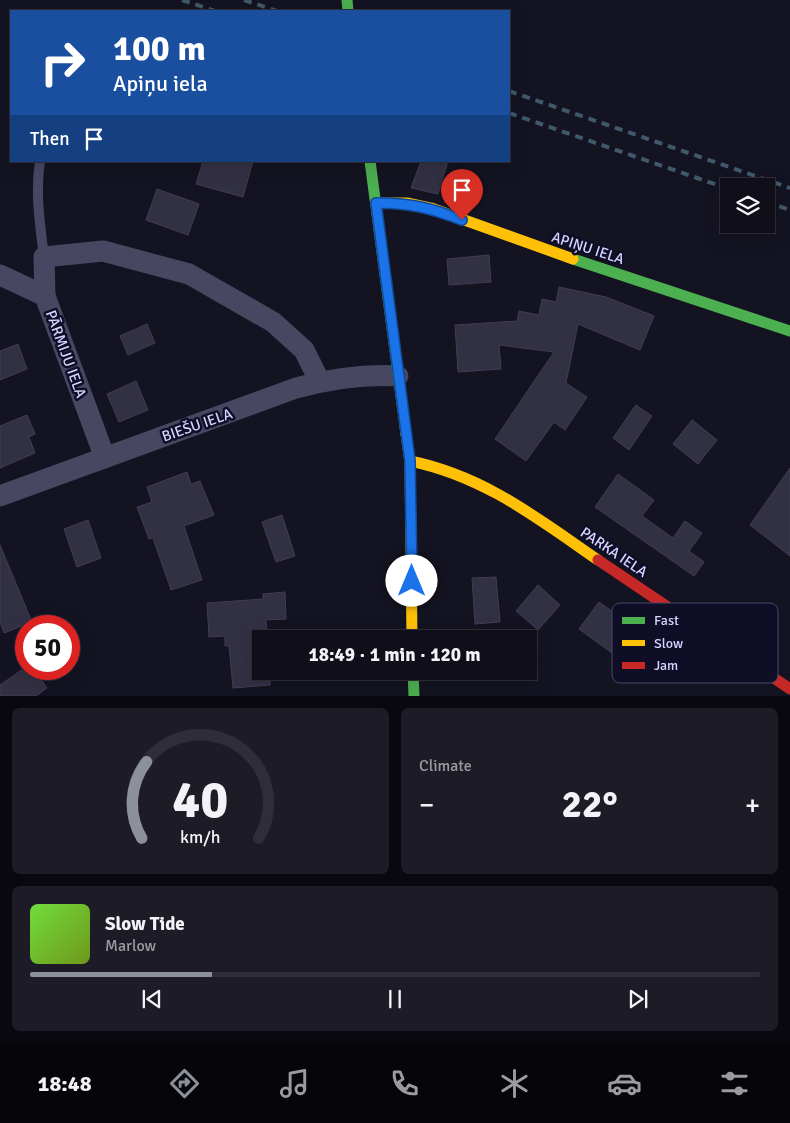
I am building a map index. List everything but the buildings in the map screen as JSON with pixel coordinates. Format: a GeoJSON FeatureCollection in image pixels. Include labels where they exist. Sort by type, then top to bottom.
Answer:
{"type":"FeatureCollection","features":[{"type":"Feature","properties":{"kind":"street"},"geometry":{"type":"LineString","coordinates":[[370,162],[410,461],[412,630]]}},
{"type":"Feature","properties":{"kind":"street","name":"APIŅU IELA"},"geometry":{"type":"LineString","coordinates":[[376,203],[408,203],[431,208],[526,244],[790,331]]}},
{"type":"Feature","properties":{"kind":"street"},"geometry":{"type":"LineString","coordinates":[[44,296],[44,257],[103,251],[189,274],[273,322],[304,350],[320,382]]}},
{"type":"Feature","properties":{"kind":"street","name":"PĀRMIJU IELA"},"geometry":{"type":"LineString","coordinates":[[0,275],[44,296],[105,458]]}},
{"type":"Feature","properties":{"kind":"street","name":"BIEŠU IELA"},"geometry":{"type":"LineString","coordinates":[[0,496],[296,388],[320,382],[366,375],[398,376]]}},
{"type":"Feature","properties":{"kind":"street","name":"PARKA IELA"},"geometry":{"type":"LineString","coordinates":[[410,461],[440,466],[501,494],[663,603]]}},
{"type":"Feature","properties":{"kind":"street"},"geometry":{"type":"LineString","coordinates":[[414,680],[414,696]]}},
{"type":"Feature","properties":{"kind":"street","name":"PARKA IELA"},"geometry":{"type":"LineString","coordinates":[[778,681],[790,689]]}},
{"type":"Feature","properties":{"kind":"lane"},"geometry":{"type":"LineString","coordinates":[[40,162],[39,215],[44,257]]}},
{"type":"Feature","properties":{"kind":"railway"},"geometry":{"type":"LineString","coordinates":[[182,0],[212,10]]}},
{"type":"Feature","properties":{"kind":"railway"},"geometry":{"type":"LineString","coordinates":[[244,0],[274,10]]}},
{"type":"Feature","properties":{"kind":"railway"},"geometry":{"type":"LineString","coordinates":[[510,91],[790,188]]}},
{"type":"Feature","properties":{"kind":"railway"},"geometry":{"type":"LineString","coordinates":[[510,113],[720,186]]}},
{"type":"Feature","properties":{"kind":"railway"},"geometry":{"type":"LineString","coordinates":[[775,205],[790,210]]}},
{"type":"Feature","properties":{"kind":"traffic: fast"},"geometry":{"type":"LineString","coordinates":[[347,0],[348,10]]}},
{"type":"Feature","properties":{"kind":"traffic: fast"},"geometry":{"type":"LineString","coordinates":[[370,162],[406,434]]}},
{"type":"Feature","properties":{"kind":"traffic: fast"},"geometry":{"type":"LineString","coordinates":[[573,259],[790,331]]}},
{"type":"Feature","properties":{"kind":"traffic: fast"},"geometry":{"type":"LineString","coordinates":[[413,680],[414,696]]}},
{"type":"Feature","properties":{"kind":"traffic: slow"},"geometry":{"type":"LineString","coordinates":[[376,203],[408,203],[431,208],[573,259]]}},
{"type":"Feature","properties":{"kind":"traffic: slow"},"geometry":{"type":"LineString","coordinates":[[406,434],[410,461],[412,630]]}},
{"type":"Feature","properties":{"kind":"traffic: slow"},"geometry":{"type":"LineString","coordinates":[[410,461],[462,477],[509,500],[598,560]]}},
{"type":"Feature","properties":{"kind":"traffic: jam"},"geometry":{"type":"LineString","coordinates":[[598,560],[662,603]]}},
{"type":"Feature","properties":{"kind":"traffic: jam"},"geometry":{"type":"LineString","coordinates":[[778,681],[790,689]]}},
{"type":"Feature","properties":{"kind":"route"},"geometry":{"type":"LineString","coordinates":[[412,581],[410,461],[376,203],[408,203],[431,208],[462,220]]}}]}
